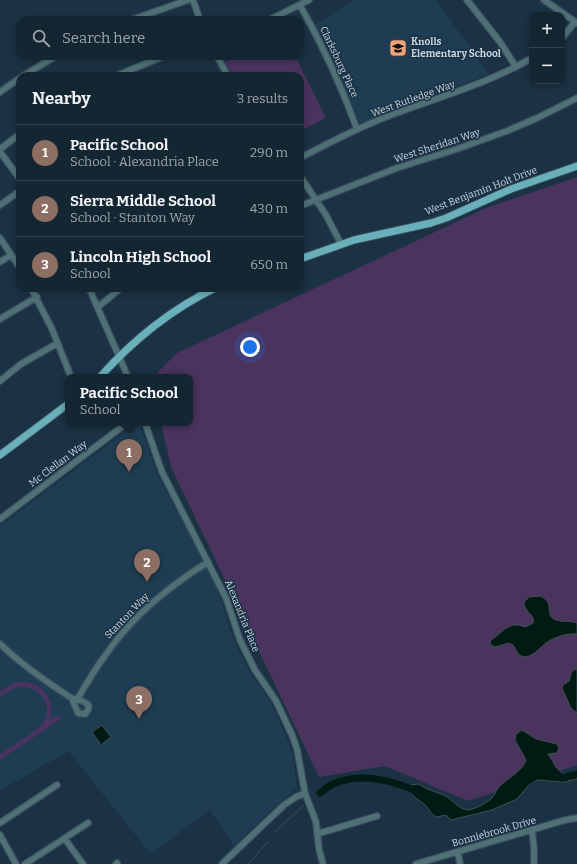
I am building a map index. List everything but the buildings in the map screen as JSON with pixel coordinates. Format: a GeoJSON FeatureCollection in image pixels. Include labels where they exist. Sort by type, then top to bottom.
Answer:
{"type":"FeatureCollection","features":[{"type":"Feature","properties":{"kind":"main road","name":"West Benjamin Holt Drive"},"geometry":{"type":"LineString","coordinates":[[304,258],[354,240],[441,219],[511,189],[577,166]]}},
{"type":"Feature","properties":{"kind":"main road"},"geometry":{"type":"LineString","coordinates":[[103,374],[118,357],[167,316],[208,292]]}},
{"type":"Feature","properties":{"kind":"main road"},"geometry":{"type":"LineString","coordinates":[[0,456],[65,406]]}},
{"type":"Feature","properties":{"kind":"street"},"geometry":{"type":"LineString","coordinates":[[142,16],[188,0]]}},
{"type":"Feature","properties":{"kind":"street"},"geometry":{"type":"LineString","coordinates":[[193,0],[199,16]]}},
{"type":"Feature","properties":{"kind":"street"},"geometry":{"type":"LineString","coordinates":[[277,16],[309,0]]}},
{"type":"Feature","properties":{"kind":"street"},"geometry":{"type":"LineString","coordinates":[[467,0],[500,42],[516,67]]}},
{"type":"Feature","properties":{"kind":"street"},"geometry":{"type":"LineString","coordinates":[[544,0],[576,22],[565,35]]}},
{"type":"Feature","properties":{"kind":"street","name":"Clarksburg Place"},"geometry":{"type":"LineString","coordinates":[[300,5],[336,73],[357,129]]}},
{"type":"Feature","properties":{"kind":"street"},"geometry":{"type":"LineString","coordinates":[[30,72],[49,60]]}},
{"type":"Feature","properties":{"kind":"street"},"geometry":{"type":"LineString","coordinates":[[126,72],[154,60]]}},
{"type":"Feature","properties":{"kind":"street"},"geometry":{"type":"LineString","coordinates":[[219,60],[226,72]]}},
{"type":"Feature","properties":{"kind":"street","name":"West Rutledge Way"},"geometry":{"type":"LineString","coordinates":[[304,156],[357,129],[471,87],[529,60]]}},
{"type":"Feature","properties":{"kind":"street"},"geometry":{"type":"LineString","coordinates":[[0,92],[16,81]]}},
{"type":"Feature","properties":{"kind":"street","name":"West Sheridan Way"},"geometry":{"type":"LineString","coordinates":[[304,205],[397,168],[499,134],[537,118],[577,98]]}},
{"type":"Feature","properties":{"kind":"street"},"geometry":{"type":"LineString","coordinates":[[0,149],[16,137]]}},
{"type":"Feature","properties":{"kind":"street"},"geometry":{"type":"LineString","coordinates":[[0,152],[16,174]]}},
{"type":"Feature","properties":{"kind":"street"},"geometry":{"type":"LineString","coordinates":[[304,182],[326,215],[341,244]]}},
{"type":"Feature","properties":{"kind":"street"},"geometry":{"type":"LineString","coordinates":[[0,205],[16,194]]}},
{"type":"Feature","properties":{"kind":"street"},"geometry":{"type":"LineString","coordinates":[[0,238],[16,262]]}},
{"type":"Feature","properties":{"kind":"street"},"geometry":{"type":"LineString","coordinates":[[0,262],[12,255]]}},
{"type":"Feature","properties":{"kind":"street"},"geometry":{"type":"LineString","coordinates":[[34,292],[58,343],[70,374]]}},
{"type":"Feature","properties":{"kind":"street"},"geometry":{"type":"LineString","coordinates":[[91,292],[126,374]]}},
{"type":"Feature","properties":{"kind":"street"},"geometry":{"type":"LineString","coordinates":[[98,307],[116,292]]}},
{"type":"Feature","properties":{"kind":"street"},"geometry":{"type":"LineString","coordinates":[[0,319],[37,297]]}},
{"type":"Feature","properties":{"kind":"street"},"geometry":{"type":"LineString","coordinates":[[0,381],[21,364],[58,343]]}},
{"type":"Feature","properties":{"kind":"street","name":"Mc Clellan Way"},"geometry":{"type":"LineString","coordinates":[[0,519],[123,426]]}},
{"type":"Feature","properties":{"kind":"street","name":"Alexandria Place"},"geometry":{"type":"LineString","coordinates":[[146,426],[162,472],[226,598],[240,640],[255,670],[276,701],[292,735],[297,749],[305,794],[316,822],[319,848],[323,864]]}},
{"type":"Feature","properties":{"kind":"street","name":"Stanton Way"},"geometry":{"type":"LineString","coordinates":[[0,644],[9,653],[54,688],[75,699],[119,635],[133,620],[167,590],[208,562]]}},
{"type":"Feature","properties":{"kind":"street"},"geometry":{"type":"LineString","coordinates":[[0,823],[57,785]]}},
{"type":"Feature","properties":{"kind":"street"},"geometry":{"type":"LineString","coordinates":[[222,864],[284,805],[296,797],[305,794]]}},
{"type":"Feature","properties":{"kind":"street"},"geometry":{"type":"LineString","coordinates":[[318,834],[377,816]]}},
{"type":"Feature","properties":{"kind":"street","name":"Bonniebrook Drive"},"geometry":{"type":"LineString","coordinates":[[416,864],[565,820],[577,818]]}},
{"type":"Feature","properties":{"kind":"street"},"geometry":{"type":"LineString","coordinates":[[25,864],[88,823]]}},
{"type":"Feature","properties":{"kind":"street"},"geometry":{"type":"LineString","coordinates":[[532,830],[534,864]]}},
{"type":"Feature","properties":{"kind":"street"},"geometry":{"type":"LineString","coordinates":[[0,835],[16,864]]}},
{"type":"Feature","properties":{"kind":"street"},"geometry":{"type":"LineString","coordinates":[[65,839],[83,864]]}},
{"type":"Feature","properties":{"kind":"street"},"geometry":{"type":"LineString","coordinates":[[458,852],[460,864]]}},
{"type":"Feature","properties":{"kind":"shaded area","name":"Knolls Elementary School"},"geometry":{"type":"Polygon","coordinates":[[[354,0],[436,0],[489,74],[364,122],[359,122],[338,71],[315,25],[354,0]]]}},
{"type":"Feature","properties":{"kind":"shaded area"},"geometry":{"type":"Polygon","coordinates":[[[230,60],[297,60],[303,72],[231,72],[225,62],[230,60]]]}},
{"type":"Feature","properties":{"kind":"shaded area"},"geometry":{"type":"Polygon","coordinates":[[[304,74],[326,118],[304,129],[304,74]]]}},
{"type":"Feature","properties":{"kind":"shaded area"},"geometry":{"type":"Polygon","coordinates":[[[577,177],[577,765],[468,801],[385,766],[319,777],[171,467],[162,426],[193,426],[193,374],[156,374],[177,353],[486,208],[577,177]]]}},
{"type":"Feature","properties":{"kind":"shaded area"},"geometry":{"type":"Polygon","coordinates":[[[133,426],[140,426],[158,476],[212,572],[234,641],[252,676],[270,701],[287,738],[293,756],[297,788],[234,846],[210,810],[151,854],[68,751],[0,791],[0,526],[133,426]]]}},
{"type":"Feature","properties":{"kind":"shaded area"},"geometry":{"type":"Polygon","coordinates":[[[540,596],[545,599],[549,605],[551,617],[560,621],[577,623],[577,634],[557,637],[546,643],[534,654],[527,656],[519,655],[513,645],[509,643],[495,647],[491,645],[491,640],[507,628],[515,625],[525,627],[532,624],[534,621],[532,616],[525,608],[524,602],[529,597],[540,596]]]}},
{"type":"Feature","properties":{"kind":"shaded area"},"geometry":{"type":"Polygon","coordinates":[[[576,669],[577,713],[571,708],[562,688],[563,685],[569,681],[572,671],[576,669]]]}},
{"type":"Feature","properties":{"kind":"shaded area"},"geometry":{"type":"Polygon","coordinates":[[[16,682],[32,683],[44,691],[51,704],[50,720],[59,715],[61,719],[0,760],[0,754],[39,727],[46,717],[47,711],[44,699],[35,690],[19,687],[10,690],[0,697],[0,691],[16,682]]]}},
{"type":"Feature","properties":{"kind":"shaded area"},"geometry":{"type":"Polygon","coordinates":[[[102,725],[111,737],[101,745],[92,732],[102,725]]]}},
{"type":"Feature","properties":{"kind":"shaded area"},"geometry":{"type":"Polygon","coordinates":[[[522,730],[536,739],[557,744],[559,748],[557,753],[548,755],[558,769],[570,777],[569,781],[537,780],[528,786],[517,799],[492,810],[451,820],[446,815],[437,817],[432,814],[410,791],[409,787],[411,785],[419,784],[425,788],[446,796],[461,808],[468,810],[474,809],[491,799],[500,786],[525,763],[526,760],[515,740],[516,734],[522,730]]]}},
{"type":"Feature","properties":{"kind":"shaded area"},"geometry":{"type":"Polygon","coordinates":[[[577,774],[577,779],[569,781],[577,774]]]}},
{"type":"Feature","properties":{"kind":"waterway"},"geometry":{"type":"LineString","coordinates":[[562,778],[577,774]]}},
{"type":"Feature","properties":{"kind":"waterway"},"geometry":{"type":"LineString","coordinates":[[320,793],[333,784],[354,778],[387,781],[418,792]]}},
{"type":"Feature","properties":{"kind":"waterway"},"geometry":{"type":"LineString","coordinates":[[276,831],[303,806]]}},
{"type":"Feature","properties":{"kind":"waterway"},"geometry":{"type":"LineString","coordinates":[[248,864],[268,842]]}},
{"type":"Feature","properties":{"kind":"place","name":"Knolls Elementary School"},"geometry":{"type":"Point","coordinates":[398,48]}},
{"type":"Feature","properties":{"kind":"place","name":"Pacific School"},"geometry":{"type":"Point","coordinates":[129,472]}},
{"type":"Feature","properties":{"kind":"place","name":"Sierra Middle School"},"geometry":{"type":"Point","coordinates":[147,582]}},
{"type":"Feature","properties":{"kind":"place","name":"Lincoln High School"},"geometry":{"type":"Point","coordinates":[139,719]}}]}
